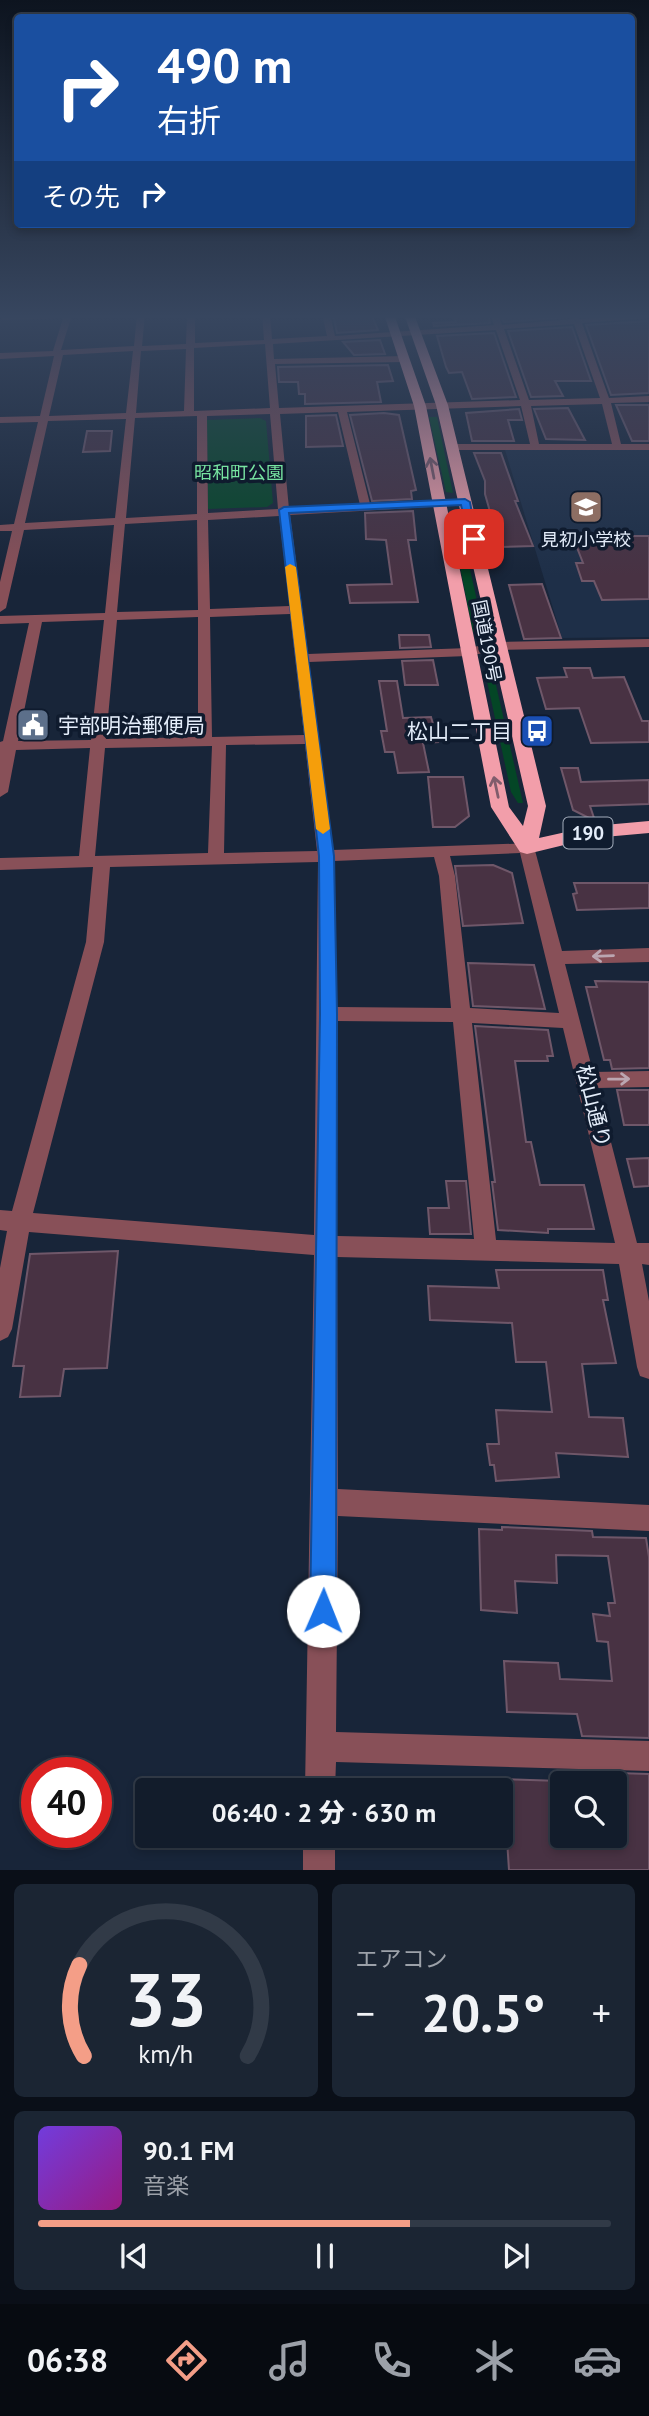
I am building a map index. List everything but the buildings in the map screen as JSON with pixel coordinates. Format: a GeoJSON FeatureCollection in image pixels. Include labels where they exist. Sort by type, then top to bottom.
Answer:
{"type":"FeatureCollection","features":[{"type":"Feature","properties":{"kind":"highway","name":"国道190号"},"geometry":{"type":"LineString","coordinates":[[418,401],[500,807],[527,847]]}},
{"type":"Feature","properties":{"kind":"highway","name":"国道190号"},"geometry":{"type":"LineString","coordinates":[[441,401],[537,806],[527,847]]}},
{"type":"Feature","properties":{"kind":"highway","name":"190"},"geometry":{"type":"LineString","coordinates":[[527,847],[593,832],[649,827]]}},
{"type":"Feature","properties":{"kind":"highway","name":"190"},"geometry":{"type":"LineString","coordinates":[[527,847],[649,840]]}},
{"type":"Feature","properties":{"kind":"street"},"geometry":{"type":"LineString","coordinates":[[0,608],[48,401]]}},
{"type":"Feature","properties":{"kind":"street"},"geometry":{"type":"LineString","coordinates":[[0,1329],[10,1220],[94,942],[97,743],[131,401]]}},
{"type":"Feature","properties":{"kind":"street"},"geometry":{"type":"LineString","coordinates":[[189,401],[189,414]]}},
{"type":"Feature","properties":{"kind":"street"},"geometry":{"type":"LineString","coordinates":[[273,401],[295,610],[326,856],[327,1246],[320,1778]]}},
{"type":"Feature","properties":{"kind":"street"},"geometry":{"type":"LineString","coordinates":[[0,421],[572,401]]}},
{"type":"Feature","properties":{"kind":"street"},"geometry":{"type":"LineString","coordinates":[[606,401],[617,446]]}},
{"type":"Feature","properties":{"kind":"street"},"geometry":{"type":"LineString","coordinates":[[526,403],[535,446]]}},
{"type":"Feature","properties":{"kind":"street"},"geometry":{"type":"LineString","coordinates":[[342,409],[365,505]]}},
{"type":"Feature","properties":{"kind":"street"},"geometry":{"type":"LineString","coordinates":[[202,414],[204,612],[216,858]]}},
{"type":"Feature","properties":{"kind":"street"},"geometry":{"type":"LineString","coordinates":[[452,447],[649,447]]}},
{"type":"Feature","properties":{"kind":"street"},"geometry":{"type":"LineString","coordinates":[[0,528],[365,505],[465,502]]}},
{"type":"Feature","properties":{"kind":"street"},"geometry":{"type":"LineString","coordinates":[[0,620],[295,610]]}},
{"type":"Feature","properties":{"kind":"street"},"geometry":{"type":"LineString","coordinates":[[0,792],[5,746],[36,619]]}},
{"type":"Feature","properties":{"kind":"street"},"geometry":{"type":"LineString","coordinates":[[302,658],[468,652],[499,646],[648,646]]}},
{"type":"Feature","properties":{"kind":"street"},"geometry":{"type":"LineString","coordinates":[[5,746],[312,738]]}},
{"type":"Feature","properties":{"kind":"street"},"geometry":{"type":"LineString","coordinates":[[0,864],[326,856],[527,847]]}},
{"type":"Feature","properties":{"kind":"street","name":"松山通り"},"geometry":{"type":"LineString","coordinates":[[527,847],[588,1080],[639,1254],[649,1367]]}},
{"type":"Feature","properties":{"kind":"street"},"geometry":{"type":"LineString","coordinates":[[442,852],[447,876],[486,1249]]}},
{"type":"Feature","properties":{"kind":"street"},"geometry":{"type":"LineString","coordinates":[[556,958],[649,955]]}},
{"type":"Feature","properties":{"kind":"street"},"geometry":{"type":"LineString","coordinates":[[328,1014],[461,1015],[572,1021]]}},
{"type":"Feature","properties":{"kind":"street"},"geometry":{"type":"LineString","coordinates":[[588,1080],[649,1079]]}},
{"type":"Feature","properties":{"kind":"street"},"geometry":{"type":"LineString","coordinates":[[10,1220],[327,1246],[639,1254]]}},
{"type":"Feature","properties":{"kind":"street"},"geometry":{"type":"LineString","coordinates":[[325,1502],[649,1518]]}},
{"type":"Feature","properties":{"kind":"street"},"geometry":{"type":"LineString","coordinates":[[321,1747],[649,1756]]}},
{"type":"Feature","properties":{"kind":"street"},"geometry":{"type":"LineString","coordinates":[[319,1848],[319,1870]]}},
{"type":"Feature","properties":{"kind":"shaded area","name":"見初小学校"},"geometry":{"type":"Polygon","coordinates":[[[649,449],[649,637],[562,638],[505,450],[649,449]]]}},
{"type":"Feature","properties":{"kind":"green space"},"geometry":{"type":"Polygon","coordinates":[[[429,417],[437,417],[453,493],[446,492],[429,417]]]}},
{"type":"Feature","properties":{"kind":"green space","name":"昭和町公園"},"geometry":{"type":"Polygon","coordinates":[[[260,418],[266,421],[273,503],[267,507],[208,509],[207,420],[260,418]]]}},
{"type":"Feature","properties":{"kind":"green space"},"geometry":{"type":"Polygon","coordinates":[[[450,516],[458,516],[484,632],[473,632],[450,516]]]}},
{"type":"Feature","properties":{"kind":"green space"},"geometry":{"type":"Polygon","coordinates":[[[485,672],[493,672],[523,803],[518,803],[511,792],[485,672]]]}},
{"type":"Feature","properties":{"kind":"slow traffic"},"geometry":{"type":"LineString","coordinates":[[290,567],[323,829]]}},
{"type":"Feature","properties":{"kind":"place","name":"見初小学校"},"geometry":{"type":"Point","coordinates":[586,507]}},
{"type":"Feature","properties":{"kind":"place","name":"宇部明治郵便局"},"geometry":{"type":"Point","coordinates":[33,725]}},
{"type":"Feature","properties":{"kind":"place","name":"松山二丁目"},"geometry":{"type":"Point","coordinates":[537,731]}},
{"type":"Feature","properties":{"kind":"route"},"geometry":{"type":"LineString","coordinates":[[323,1611],[328,1014],[326,856],[284,510],[465,502],[474,539]]}}]}
